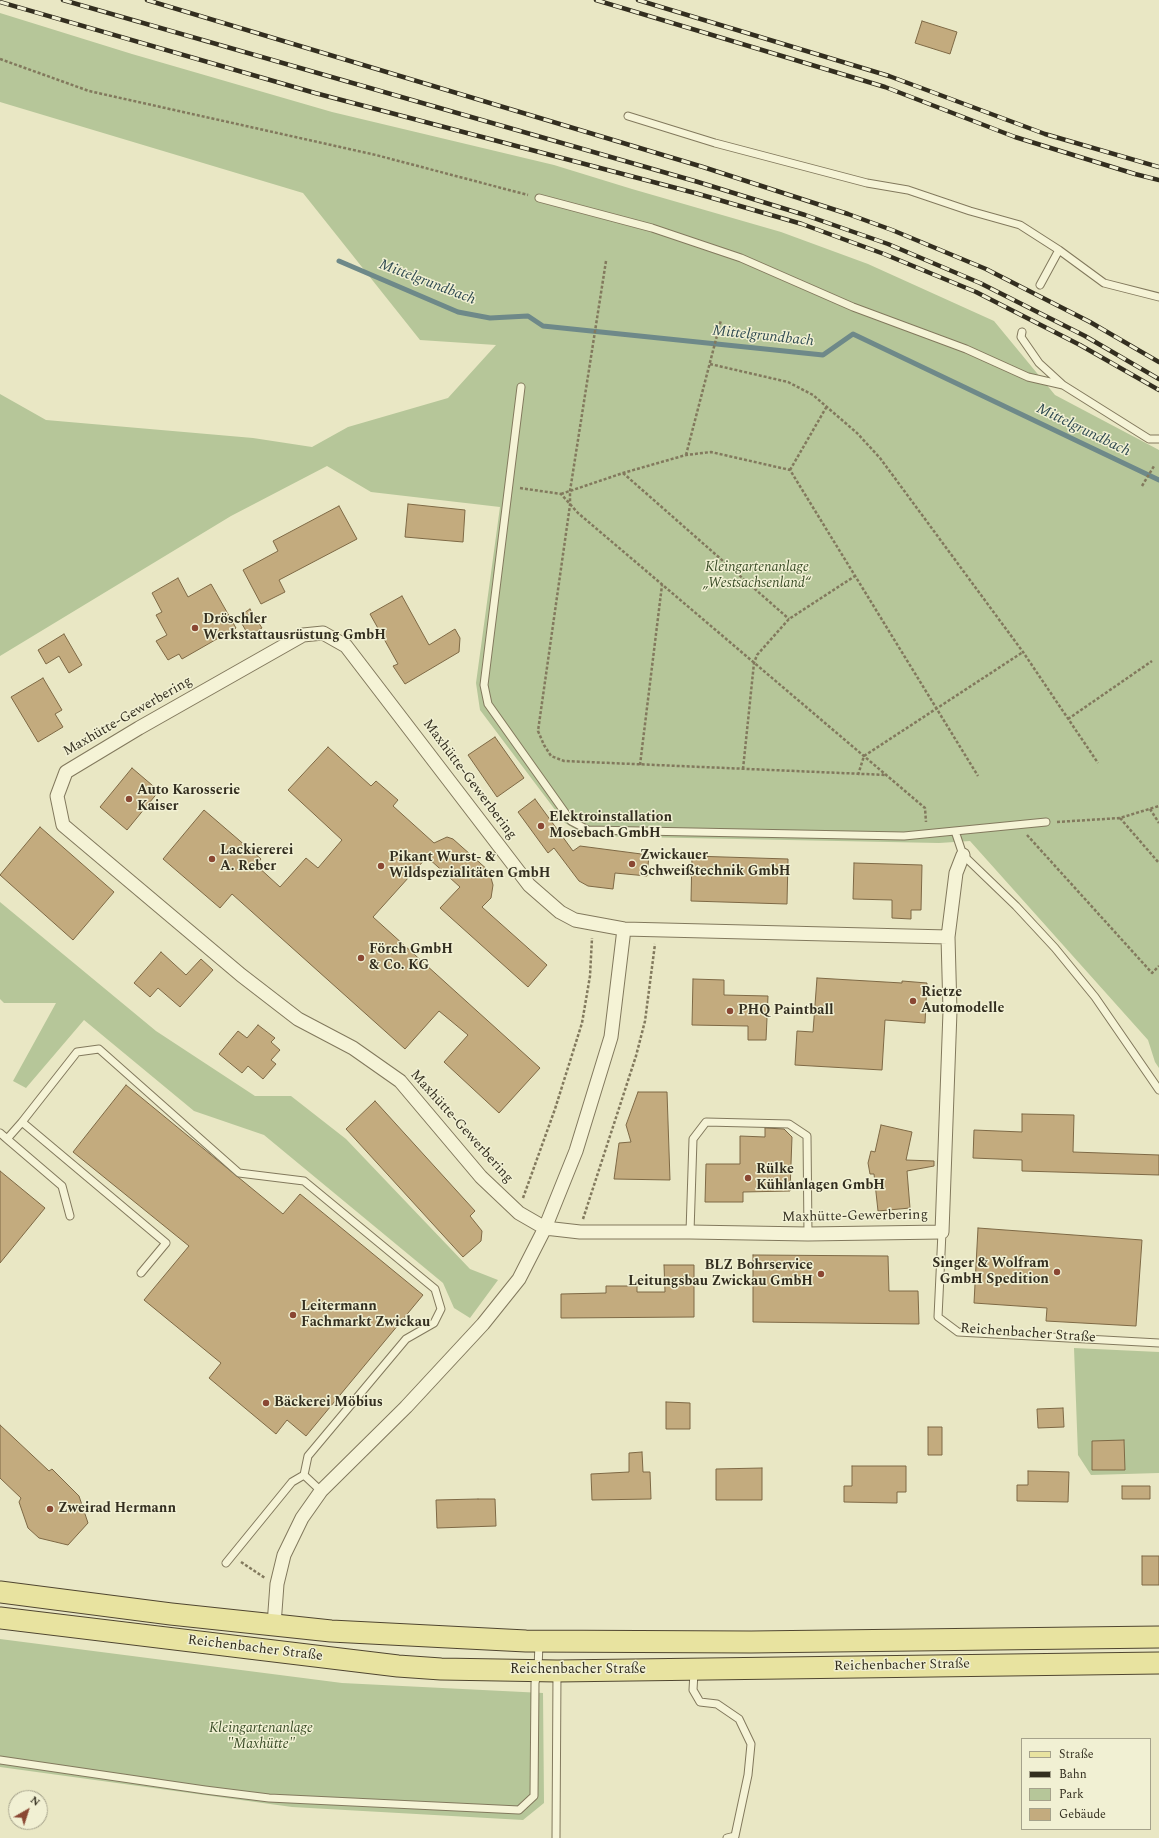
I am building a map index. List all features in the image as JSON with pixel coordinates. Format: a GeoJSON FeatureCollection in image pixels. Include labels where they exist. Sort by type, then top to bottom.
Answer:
{"type":"FeatureCollection","features":[{"type":"Feature","properties":{"kind":"main road","name":"Reichenbacher Straße"},"geometry":{"type":"LineString","coordinates":[[0,1592],[163,1613],[274,1625],[389,1635],[540,1641],[759,1642],[1159,1637]]}},
{"type":"Feature","properties":{"kind":"main road","name":"Reichenbacher Straße"},"geometry":{"type":"LineString","coordinates":[[0,1618],[398,1666],[547,1670],[1159,1663]]}},
{"type":"Feature","properties":{"kind":"main road"},"geometry":{"type":"LineString","coordinates":[[272,1651],[274,1625]]}},
{"type":"Feature","properties":{"kind":"street","name":"Maxhütte-Gewerbering"},"geometry":{"type":"LineString","coordinates":[[948,937],[624,929],[575,920],[560,912],[529,885],[346,646],[323,633],[303,635],[139,728],[66,772],[57,796],[63,825],[224,960],[298,1019],[353,1048],[400,1080],[481,1177],[519,1213],[545,1228],[580,1232],[808,1234],[942,1232],[950,1011],[948,937],[955,879],[963,855]]}},
{"type":"Feature","properties":{"kind":"street"},"geometry":{"type":"LineString","coordinates":[[274,1625],[277,1584],[284,1555],[302,1518],[321,1491],[406,1408],[483,1324],[519,1279],[545,1228],[576,1151],[611,1037],[624,929]]}},
{"type":"Feature","properties":{"kind":"lane"},"geometry":{"type":"LineString","coordinates":[[628,116],[715,143],[867,183],[908,190],[970,211],[1020,225],[1059,250],[1104,283],[1159,297]]}},
{"type":"Feature","properties":{"kind":"lane"},"geometry":{"type":"LineString","coordinates":[[539,198],[652,228],[741,258],[853,307],[966,349],[1028,377],[1063,385]]}},
{"type":"Feature","properties":{"kind":"lane"},"geometry":{"type":"LineString","coordinates":[[1040,285],[1059,250]]}},
{"type":"Feature","properties":{"kind":"lane"},"geometry":{"type":"LineString","coordinates":[[1022,332],[1021,337],[1039,363],[1063,385],[1149,439],[1159,439]]}},
{"type":"Feature","properties":{"kind":"lane"},"geometry":{"type":"LineString","coordinates":[[521,387],[484,685],[488,704],[571,821],[588,830],[904,836],[1046,822]]}},
{"type":"Feature","properties":{"kind":"lane"},"geometry":{"type":"LineString","coordinates":[[955,831],[963,855],[1016,906],[1056,948],[1095,997],[1159,1090]]}},
{"type":"Feature","properties":{"kind":"lane"},"geometry":{"type":"LineString","coordinates":[[7,1139],[77,1052],[99,1049],[239,1173],[304,1181],[434,1289],[441,1309],[434,1323],[406,1339],[308,1456],[304,1475],[292,1482],[226,1563]]}},
{"type":"Feature","properties":{"kind":"lane"},"geometry":{"type":"LineString","coordinates":[[22,1122],[166,1243],[141,1274]]}},
{"type":"Feature","properties":{"kind":"lane"},"geometry":{"type":"LineString","coordinates":[[690,1232],[693,1138],[706,1122],[714,1122],[789,1124],[808,1136],[808,1234]]}},
{"type":"Feature","properties":{"kind":"lane"},"geometry":{"type":"LineString","coordinates":[[0,1134],[62,1186],[70,1216]]}},
{"type":"Feature","properties":{"kind":"lane","name":"Reichenbacher Straße"},"geometry":{"type":"LineString","coordinates":[[942,1232],[938,1317],[958,1332],[1159,1343]]}},
{"type":"Feature","properties":{"kind":"lane"},"geometry":{"type":"LineString","coordinates":[[304,1475],[321,1491]]}},
{"type":"Feature","properties":{"kind":"lane"},"geometry":{"type":"LineString","coordinates":[[540,1641],[547,1670],[556,1838]]}},
{"type":"Feature","properties":{"kind":"lane"},"geometry":{"type":"LineString","coordinates":[[694,1669],[693,1690],[700,1702],[717,1704],[739,1719],[751,1744],[748,1775],[735,1836],[728,1838]]}},
{"type":"Feature","properties":{"kind":"lane"},"geometry":{"type":"LineString","coordinates":[[0,1760],[269,1798],[519,1810],[534,1796],[535,1683],[547,1670]]}},
{"type":"Feature","properties":{"kind":"path"},"geometry":{"type":"LineString","coordinates":[[0,59],[89,90],[376,155],[539,198]]}},
{"type":"Feature","properties":{"kind":"path"},"geometry":{"type":"LineString","coordinates":[[606,261],[570,491],[570,505],[538,731],[551,756],[564,761],[858,775],[887,775]]}},
{"type":"Feature","properties":{"kind":"path"},"geometry":{"type":"LineString","coordinates":[[686,455],[721,320]]}},
{"type":"Feature","properties":{"kind":"path"},"geometry":{"type":"LineString","coordinates":[[710,364],[788,382],[813,395],[857,433],[880,458],[1023,652],[1098,763]]}},
{"type":"Feature","properties":{"kind":"path"},"geometry":{"type":"LineString","coordinates":[[790,470],[827,406]]}},
{"type":"Feature","properties":{"kind":"path"},"geometry":{"type":"LineString","coordinates":[[509,486],[561,494],[623,473],[686,455],[711,452],[790,470],[978,776]]}},
{"type":"Feature","properties":{"kind":"path"},"geometry":{"type":"LineString","coordinates":[[1142,486],[1154,466]]}},
{"type":"Feature","properties":{"kind":"path"},"geometry":{"type":"LineString","coordinates":[[623,473],[789,619]]}},
{"type":"Feature","properties":{"kind":"path"},"geometry":{"type":"LineString","coordinates":[[561,494],[570,505],[925,808],[926,825],[932,833]]}},
{"type":"Feature","properties":{"kind":"path"},"geometry":{"type":"LineString","coordinates":[[743,769],[754,663],[757,655],[789,619],[855,576]]}},
{"type":"Feature","properties":{"kind":"path"},"geometry":{"type":"LineString","coordinates":[[640,765],[662,584]]}},
{"type":"Feature","properties":{"kind":"path"},"geometry":{"type":"LineString","coordinates":[[858,775],[864,756],[1023,652]]}},
{"type":"Feature","properties":{"kind":"path"},"geometry":{"type":"LineString","coordinates":[[1068,719],[1152,661]]}},
{"type":"Feature","properties":{"kind":"path"},"geometry":{"type":"LineString","coordinates":[[1046,822],[1120,818],[1159,806]]}},
{"type":"Feature","properties":{"kind":"path"},"geometry":{"type":"LineString","coordinates":[[1150,809],[1159,823]]}},
{"type":"Feature","properties":{"kind":"path"},"geometry":{"type":"LineString","coordinates":[[1120,818],[1159,863]]}},
{"type":"Feature","properties":{"kind":"path"},"geometry":{"type":"LineString","coordinates":[[1020,824],[1152,973],[1159,966]]}},
{"type":"Feature","properties":{"kind":"path"},"geometry":{"type":"LineString","coordinates":[[519,1213],[582,1023],[590,976],[592,923]]}},
{"type":"Feature","properties":{"kind":"path"},"geometry":{"type":"LineString","coordinates":[[580,1232],[636,1056],[645,1021],[654,951],[659,930]]}},
{"type":"Feature","properties":{"kind":"path"},"geometry":{"type":"LineString","coordinates":[[232,1556],[258,1575],[277,1584]]}},
{"type":"Feature","properties":{"kind":"green space","name":"Kleingartenanlage „Westsachsenland“"},"geometry":{"type":"Polygon","coordinates":[[[0,13],[132,54],[332,112],[554,165],[781,232],[868,264],[994,321],[1055,395],[1159,450],[1159,1068],[1155,1062],[1148,1040],[970,841],[939,843],[586,836],[565,823],[480,710],[476,683],[500,507],[371,492],[327,466],[231,516],[0,656],[0,394],[46,420],[253,438],[312,447],[348,427],[448,398],[496,345],[420,340],[303,193],[0,102],[0,13]]]}},
{"type":"Feature","properties":{"kind":"green space"},"geometry":{"type":"Polygon","coordinates":[[[0,902],[156,1031],[255,1096],[291,1096],[346,1139],[470,1269],[498,1280],[470,1318],[454,1308],[443,1283],[264,1135],[194,1111],[84,1020],[26,1088],[13,1081],[56,1003],[4,1003],[0,999],[0,902]]]}},
{"type":"Feature","properties":{"kind":"green space"},"geometry":{"type":"Polygon","coordinates":[[[1074,1348],[1159,1352],[1159,1473],[1091,1475],[1078,1455],[1074,1348]]]}},
{"type":"Feature","properties":{"kind":"green space","name":"Kleingartenanlage \"Maxhütte\""},"geometry":{"type":"Polygon","coordinates":[[[0,1639],[342,1683],[543,1693],[544,1803],[523,1820],[292,1807],[0,1767],[0,1639]]]}},
{"type":"Feature","properties":{"kind":"building"},"geometry":{"type":"Polygon","coordinates":[[[922,21],[957,32],[950,54],[915,43],[922,21]]]}},
{"type":"Feature","properties":{"kind":"building"},"geometry":{"type":"Polygon","coordinates":[[[408,504],[465,510],[463,542],[405,537],[408,504]]]}},
{"type":"Feature","properties":{"kind":"building"},"geometry":{"type":"Polygon","coordinates":[[[339,506],[357,539],[279,580],[285,592],[261,604],[243,570],[278,551],[273,541],[339,506]]]}},
{"type":"Feature","properties":{"kind":"building"},"geometry":{"type":"Polygon","coordinates":[[[178,578],[188,597],[211,584],[236,628],[182,659],[179,654],[168,660],[156,641],[167,635],[156,615],[162,612],[152,593],[178,578]]]}},
{"type":"Feature","properties":{"kind":"building"},"geometry":{"type":"Polygon","coordinates":[[[402,596],[429,645],[455,629],[460,638],[459,652],[405,684],[393,666],[398,664],[370,614],[402,596]]]}},
{"type":"Feature","properties":{"kind":"building"},"geometry":{"type":"Polygon","coordinates":[[[250,609],[262,628],[249,636],[238,617],[250,609]]]}},
{"type":"Feature","properties":{"kind":"building"},"geometry":{"type":"Polygon","coordinates":[[[64,634],[82,665],[69,673],[59,656],[46,664],[38,650],[64,634]]]}},
{"type":"Feature","properties":{"kind":"building"},"geometry":{"type":"Polygon","coordinates":[[[43,678],[62,710],[55,714],[63,727],[38,742],[11,697],[43,678]]]}},
{"type":"Feature","properties":{"kind":"building"},"geometry":{"type":"Polygon","coordinates":[[[495,737],[524,778],[497,797],[468,755],[495,737]]]}},
{"type":"Feature","properties":{"kind":"building"},"geometry":{"type":"Polygon","coordinates":[[[328,747],[371,786],[376,781],[398,800],[393,806],[434,843],[447,837],[453,839],[489,871],[493,885],[491,898],[482,907],[547,965],[528,987],[440,908],[460,887],[427,857],[373,917],[540,1068],[499,1113],[444,1062],[468,1035],[439,1011],[405,1049],[232,894],[220,908],[163,859],[204,810],[261,859],[256,865],[280,887],[306,858],[318,868],[342,840],[288,790],[328,747]]]}},
{"type":"Feature","properties":{"kind":"building","name":"Auto Karosserie Kaiser"},"geometry":{"type":"Polygon","coordinates":[[[132,768],[159,791],[127,830],[100,807],[132,768]]]}},
{"type":"Feature","properties":{"kind":"building"},"geometry":{"type":"Polygon","coordinates":[[[535,799],[573,851],[580,846],[649,855],[647,876],[615,873],[613,889],[588,886],[579,881],[554,848],[548,853],[518,812],[535,799]]]}},
{"type":"Feature","properties":{"kind":"building"},"geometry":{"type":"Polygon","coordinates":[[[40,827],[114,892],[73,940],[0,875],[40,827]]]}},
{"type":"Feature","properties":{"kind":"building"},"geometry":{"type":"Polygon","coordinates":[[[692,856],[788,859],[787,904],[691,901],[692,856]]]}},
{"type":"Feature","properties":{"kind":"building"},"geometry":{"type":"Polygon","coordinates":[[[854,863],[922,865],[921,910],[911,910],[911,919],[892,918],[892,900],[853,899],[854,863]]]}},
{"type":"Feature","properties":{"kind":"building"},"geometry":{"type":"Polygon","coordinates":[[[161,952],[186,975],[201,959],[213,970],[180,1007],[158,988],[150,997],[134,983],[161,952]]]}},
{"type":"Feature","properties":{"kind":"building"},"geometry":{"type":"Polygon","coordinates":[[[817,978],[927,983],[925,1023],[885,1020],[882,1070],[795,1065],[797,1031],[813,1032],[817,978]]]}},
{"type":"Feature","properties":{"kind":"building","name":"PHQ Paintball"},"geometry":{"type":"Polygon","coordinates":[[[693,979],[724,980],[724,995],[768,996],[766,1040],[748,1040],[748,1026],[692,1025],[693,979]]]}},
{"type":"Feature","properties":{"kind":"building"},"geometry":{"type":"Polygon","coordinates":[[[258,1025],[275,1038],[271,1042],[280,1050],[271,1060],[276,1064],[263,1079],[248,1066],[242,1073],[219,1054],[238,1031],[247,1038],[258,1025]]]}},
{"type":"Feature","properties":{"kind":"building"},"geometry":{"type":"Polygon","coordinates":[[[126,1085],[283,1214],[300,1194],[423,1295],[306,1436],[287,1420],[276,1434],[209,1378],[221,1363],[144,1300],[189,1246],[73,1152],[126,1085]]]}},
{"type":"Feature","properties":{"kind":"building"},"geometry":{"type":"Polygon","coordinates":[[[638,1092],[667,1092],[670,1180],[614,1179],[619,1143],[631,1142],[626,1125],[638,1092]]]}},
{"type":"Feature","properties":{"kind":"building"},"geometry":{"type":"Polygon","coordinates":[[[375,1101],[475,1211],[470,1216],[482,1231],[481,1241],[463,1257],[346,1129],[375,1101]]]}},
{"type":"Feature","properties":{"kind":"building"},"geometry":{"type":"Polygon","coordinates":[[[1022,1114],[1074,1115],[1073,1152],[1159,1155],[1159,1175],[1022,1171],[1022,1160],[973,1158],[974,1130],[1022,1132],[1022,1114]]]}},
{"type":"Feature","properties":{"kind":"building"},"geometry":{"type":"Polygon","coordinates":[[[881,1125],[912,1132],[906,1160],[934,1161],[934,1166],[907,1171],[910,1208],[878,1211],[874,1174],[870,1174],[868,1163],[871,1151],[875,1152],[881,1125]]]}},
{"type":"Feature","properties":{"kind":"building","name":"Rülke Kühlanlagen GmbH"},"geometry":{"type":"Polygon","coordinates":[[[765,1128],[784,1129],[792,1137],[790,1191],[743,1192],[743,1202],[705,1202],[706,1164],[740,1164],[740,1136],[765,1137],[765,1128]]]}},
{"type":"Feature","properties":{"kind":"building"},"geometry":{"type":"Polygon","coordinates":[[[0,1171],[45,1208],[0,1263],[0,1171]]]}},
{"type":"Feature","properties":{"kind":"building","name":"Singer & Wolfram GmbH Spedition"},"geometry":{"type":"Polygon","coordinates":[[[978,1228],[1142,1240],[1136,1326],[1046,1321],[1047,1308],[974,1303],[978,1228]]]}},
{"type":"Feature","properties":{"kind":"building","name":"BLZ Bohrservice Leitungsbau Zwickau GmbH"},"geometry":{"type":"Polygon","coordinates":[[[753,1255],[888,1256],[889,1291],[918,1291],[919,1324],[753,1322],[753,1255]]]}},
{"type":"Feature","properties":{"kind":"building"},"geometry":{"type":"Polygon","coordinates":[[[664,1265],[694,1265],[694,1317],[561,1318],[561,1294],[606,1293],[606,1286],[637,1286],[637,1292],[665,1292],[664,1265]]]}},
{"type":"Feature","properties":{"kind":"building"},"geometry":{"type":"Polygon","coordinates":[[[666,1402],[690,1403],[690,1429],[666,1429],[666,1402]]]}},
{"type":"Feature","properties":{"kind":"building"},"geometry":{"type":"Polygon","coordinates":[[[1063,1408],[1064,1427],[1038,1428],[1037,1409],[1063,1408]]]}},
{"type":"Feature","properties":{"kind":"building"},"geometry":{"type":"Polygon","coordinates":[[[0,1425],[49,1471],[52,1469],[79,1496],[88,1523],[68,1545],[39,1538],[28,1528],[19,1502],[21,1498],[0,1478],[0,1425]]]}},
{"type":"Feature","properties":{"kind":"building"},"geometry":{"type":"Polygon","coordinates":[[[928,1427],[942,1427],[942,1455],[928,1455],[928,1427]]]}},
{"type":"Feature","properties":{"kind":"building"},"geometry":{"type":"Polygon","coordinates":[[[1124,1440],[1125,1470],[1092,1470],[1092,1441],[1124,1440]]]}},
{"type":"Feature","properties":{"kind":"building"},"geometry":{"type":"Polygon","coordinates":[[[642,1452],[643,1472],[650,1472],[651,1499],[592,1500],[591,1474],[629,1472],[629,1453],[642,1452]]]}},
{"type":"Feature","properties":{"kind":"building"},"geometry":{"type":"Polygon","coordinates":[[[852,1466],[906,1466],[906,1492],[897,1492],[897,1503],[844,1502],[844,1486],[852,1486],[852,1466]]]}},
{"type":"Feature","properties":{"kind":"building"},"geometry":{"type":"Polygon","coordinates":[[[762,1468],[762,1500],[716,1500],[716,1469],[762,1468]]]}},
{"type":"Feature","properties":{"kind":"building"},"geometry":{"type":"Polygon","coordinates":[[[1028,1471],[1069,1472],[1068,1502],[1017,1501],[1017,1485],[1028,1485],[1028,1471]]]}},
{"type":"Feature","properties":{"kind":"building"},"geometry":{"type":"Polygon","coordinates":[[[1122,1486],[1150,1486],[1150,1499],[1122,1499],[1122,1486]]]}},
{"type":"Feature","properties":{"kind":"building"},"geometry":{"type":"Polygon","coordinates":[[[495,1499],[496,1526],[437,1528],[436,1500],[495,1499]]]}},
{"type":"Feature","properties":{"kind":"building"},"geometry":{"type":"Polygon","coordinates":[[[1142,1556],[1159,1556],[1159,1585],[1142,1585],[1142,1556]]]}},
{"type":"Feature","properties":{"kind":"waterway","name":"Mittelgrundbach"},"geometry":{"type":"LineString","coordinates":[[339,261],[458,312],[490,318],[528,316],[543,326],[823,355],[853,334],[1159,480]]}},
{"type":"Feature","properties":{"kind":"railway"},"geometry":{"type":"LineString","coordinates":[[63,0],[698,182],[805,215],[888,244],[980,283],[1085,336],[1159,379]]}},
{"type":"Feature","properties":{"kind":"railway"},"geometry":{"type":"LineString","coordinates":[[147,0],[703,167],[848,214],[892,230],[986,269],[1090,322],[1159,362]]}},
{"type":"Feature","properties":{"kind":"railway"},"geometry":{"type":"LineString","coordinates":[[596,0],[885,87],[1015,137],[1159,180]]}},
{"type":"Feature","properties":{"kind":"railway"},"geometry":{"type":"LineString","coordinates":[[638,0],[889,76],[1045,134],[1159,167]]}},
{"type":"Feature","properties":{"kind":"railway"},"geometry":{"type":"LineString","coordinates":[[0,2],[315,93],[695,193],[802,224],[884,254],[976,292],[1080,345],[1159,390]]}},
{"type":"Feature","properties":{"kind":"place","name":"Dröschler Werkstattausrüstung GmbH"},"geometry":{"type":"Point","coordinates":[195,628]}},
{"type":"Feature","properties":{"kind":"place","name":"Auto Karosserie Kaiser"},"geometry":{"type":"Point","coordinates":[129,799]}},
{"type":"Feature","properties":{"kind":"place","name":"Elektroinstallation Mosebach GmbH"},"geometry":{"type":"Point","coordinates":[541,826]}},
{"type":"Feature","properties":{"kind":"place","name":"Lackiererei A. Reber"},"geometry":{"type":"Point","coordinates":[212,859]}},
{"type":"Feature","properties":{"kind":"place","name":"Zwickauer Schweißtechnik GmbH"},"geometry":{"type":"Point","coordinates":[632,864]}},
{"type":"Feature","properties":{"kind":"place","name":"Pikant Wurst- & Wildspezialitäten GmbH"},"geometry":{"type":"Point","coordinates":[381,866]}},
{"type":"Feature","properties":{"kind":"place","name":"Förch GmbH & Co. KG"},"geometry":{"type":"Point","coordinates":[361,958]}},
{"type":"Feature","properties":{"kind":"place","name":"Rietze Automodelle"},"geometry":{"type":"Point","coordinates":[913,1001]}},
{"type":"Feature","properties":{"kind":"place","name":"PHQ Paintball"},"geometry":{"type":"Point","coordinates":[730,1011]}},
{"type":"Feature","properties":{"kind":"place","name":"Rülke Kühlanlagen GmbH"},"geometry":{"type":"Point","coordinates":[748,1178]}},
{"type":"Feature","properties":{"kind":"place","name":"Singer & Wolfram GmbH Spedition"},"geometry":{"type":"Point","coordinates":[1057,1272]}},
{"type":"Feature","properties":{"kind":"place","name":"BLZ Bohrservice Leitungsbau Zwickau GmbH"},"geometry":{"type":"Point","coordinates":[821,1274]}},
{"type":"Feature","properties":{"kind":"place","name":"Leitermann Fachmarkt Zwickau"},"geometry":{"type":"Point","coordinates":[293,1315]}},
{"type":"Feature","properties":{"kind":"place","name":"Bäckerei Möbius"},"geometry":{"type":"Point","coordinates":[266,1403]}},
{"type":"Feature","properties":{"kind":"place","name":"Zweirad Hermann"},"geometry":{"type":"Point","coordinates":[50,1509]}}]}
